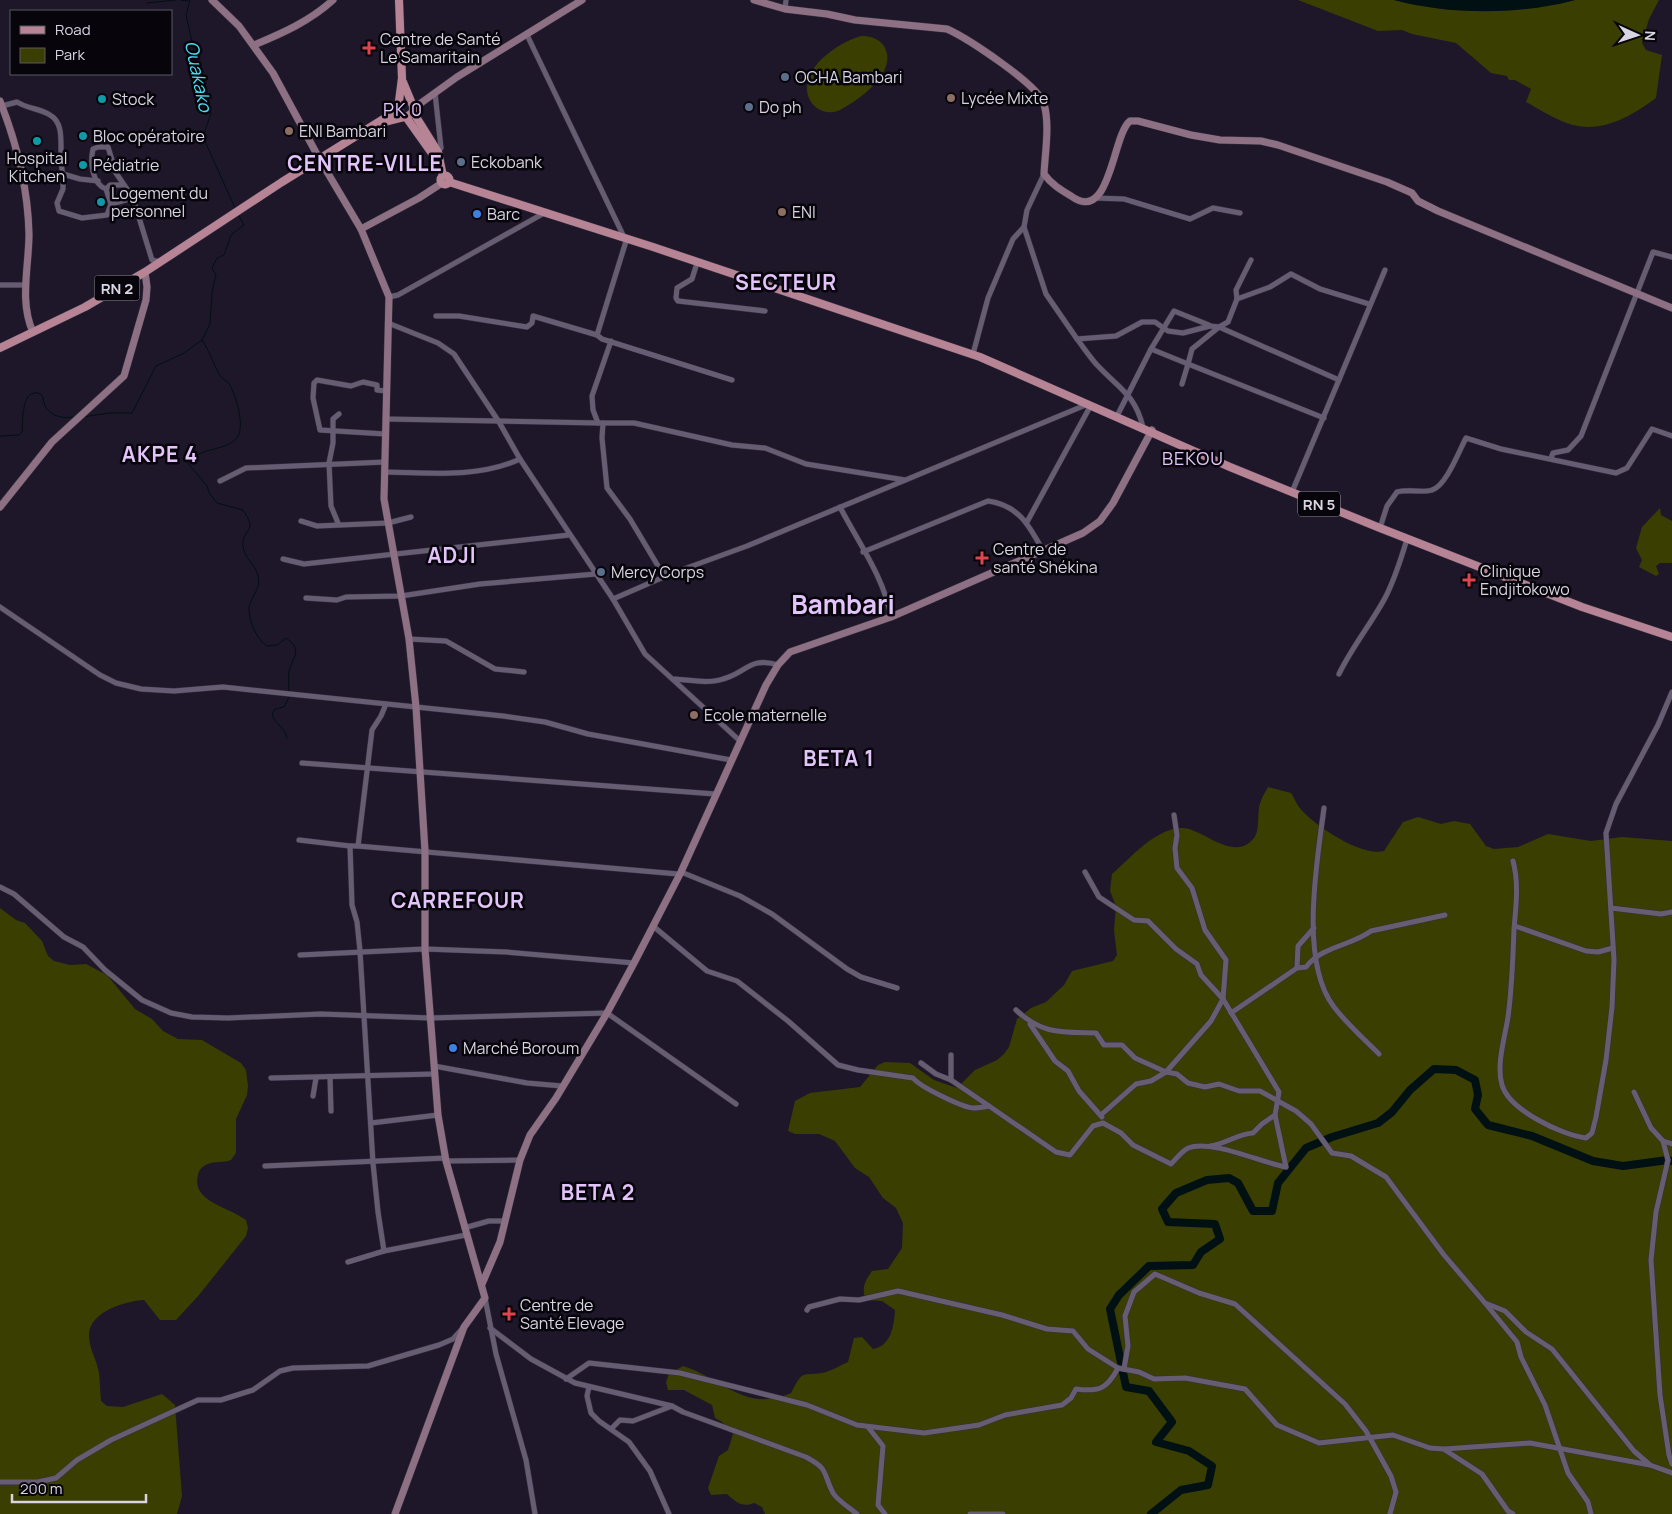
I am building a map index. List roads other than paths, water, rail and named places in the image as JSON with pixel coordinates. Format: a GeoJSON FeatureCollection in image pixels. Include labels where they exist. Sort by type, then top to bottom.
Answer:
{"type":"FeatureCollection","features":[{"type":"Feature","properties":{"kind":"main road"},"geometry":{"type":"LineString","coordinates":[[399,0],[402,78],[407,109],[435,154],[445,180]]}},
{"type":"Feature","properties":{"kind":"main road","name":"RN 2"},"geometry":{"type":"LineString","coordinates":[[0,348],[85,307],[145,272],[227,217],[407,109]]}},
{"type":"Feature","properties":{"kind":"main road","name":"RN 5"},"geometry":{"type":"LineString","coordinates":[[445,180],[973,354],[1292,492],[1406,539],[1582,607],[1672,637]]}},
{"type":"Feature","properties":{"kind":"street"},"geometry":{"type":"LineString","coordinates":[[212,0],[239,26],[273,73],[320,160],[362,229],[389,297],[384,499],[409,639],[416,707],[425,851],[425,949],[438,1115],[446,1160],[465,1232],[482,1284],[490,1328],[526,1460],[535,1514]]}},
{"type":"Feature","properties":{"kind":"street"},"geometry":{"type":"LineString","coordinates":[[254,45],[286,32],[322,10],[334,0]]}},
{"type":"Feature","properties":{"kind":"street"},"geometry":{"type":"LineString","coordinates":[[407,109],[426,99],[457,77],[582,0]]}},
{"type":"Feature","properties":{"kind":"street"},"geometry":{"type":"LineString","coordinates":[[754,0],[785,9],[827,14],[855,20],[947,29],[960,35],[1023,80],[1044,103],[1046,116],[1044,174],[1027,210],[1024,227],[1046,294],[1099,367],[1128,394],[1140,412],[1143,427]]}},
{"type":"Feature","properties":{"kind":"street"},"geometry":{"type":"LineString","coordinates":[[785,9],[786,0]]}},
{"type":"Feature","properties":{"kind":"street"},"geometry":{"type":"LineString","coordinates":[[527,35],[625,238],[597,335]]}},
{"type":"Feature","properties":{"kind":"street"},"geometry":{"type":"LineString","coordinates":[[435,93],[441,148],[435,154]]}},
{"type":"Feature","properties":{"kind":"street"},"geometry":{"type":"LineString","coordinates":[[33,332],[27,320],[28,234],[25,188],[21,163],[1,103],[17,102],[28,108],[37,108],[56,118],[60,123],[60,164],[64,174],[63,189],[57,203],[59,211],[82,218],[107,215],[111,204],[106,188],[98,181],[92,168],[92,153],[93,149],[108,148],[122,185],[134,198],[152,260],[160,262]]}},
{"type":"Feature","properties":{"kind":"street"},"geometry":{"type":"LineString","coordinates":[[1095,198],[1103,191],[1119,137],[1126,124],[1130,121],[1220,140],[1261,141],[1387,182],[1412,193],[1418,200],[1438,211],[1672,308]]}},
{"type":"Feature","properties":{"kind":"street"},"geometry":{"type":"LineString","coordinates":[[64,174],[80,179],[98,181]]}},
{"type":"Feature","properties":{"kind":"street"},"geometry":{"type":"LineString","coordinates":[[1044,174],[1050,182],[1076,200],[1095,198],[1124,199],[1190,219],[1213,208],[1240,213]]}},
{"type":"Feature","properties":{"kind":"street"},"geometry":{"type":"LineString","coordinates":[[362,229],[419,198],[445,180]]}},
{"type":"Feature","properties":{"kind":"street"},"geometry":{"type":"LineString","coordinates":[[106,188],[110,185],[122,185]]}},
{"type":"Feature","properties":{"kind":"street"},"geometry":{"type":"LineString","coordinates":[[111,204],[134,198]]}},
{"type":"Feature","properties":{"kind":"street"},"geometry":{"type":"LineString","coordinates":[[389,297],[398,295],[546,212]]}},
{"type":"Feature","properties":{"kind":"street"},"geometry":{"type":"LineString","coordinates":[[973,354],[988,298],[1013,240],[1024,227]]}},
{"type":"Feature","properties":{"kind":"street"},"geometry":{"type":"LineString","coordinates":[[1551,458],[1553,453],[1568,450],[1581,436],[1653,252],[1672,257]]}},
{"type":"Feature","properties":{"kind":"street"},"geometry":{"type":"LineString","coordinates":[[1182,384],[1192,348],[1228,322],[1237,299],[1236,290],[1251,260]]}},
{"type":"Feature","properties":{"kind":"street"},"geometry":{"type":"LineString","coordinates":[[697,263],[692,279],[678,288],[676,298],[678,301],[765,311]]}},
{"type":"Feature","properties":{"kind":"street"},"geometry":{"type":"LineString","coordinates":[[1292,492],[1324,418],[1369,304],[1385,270]]}},
{"type":"Feature","properties":{"kind":"street"},"geometry":{"type":"LineString","coordinates":[[0,507],[52,442],[86,413],[124,376],[146,300],[148,287],[145,272]]}},
{"type":"Feature","properties":{"kind":"street"},"geometry":{"type":"LineString","coordinates":[[1237,299],[1270,287],[1291,274],[1320,288],[1369,304]]}},
{"type":"Feature","properties":{"kind":"street"},"geometry":{"type":"LineString","coordinates":[[0,285],[26,284]]}},
{"type":"Feature","properties":{"kind":"street"},"geometry":{"type":"LineString","coordinates":[[1117,416],[1151,348],[1174,311],[1210,326],[1219,327],[1339,380]]}},
{"type":"Feature","properties":{"kind":"street"},"geometry":{"type":"LineString","coordinates":[[436,316],[458,316],[527,327],[532,323],[533,316],[597,335],[732,380]]}},
{"type":"Feature","properties":{"kind":"street"},"geometry":{"type":"LineString","coordinates":[[1077,339],[1116,336],[1142,322],[1154,322],[1164,328],[1183,333],[1210,326]]}},
{"type":"Feature","properties":{"kind":"street"},"geometry":{"type":"LineString","coordinates":[[388,323],[447,348],[460,361],[520,459],[613,600],[645,654],[675,679],[740,741]]}},
{"type":"Feature","properties":{"kind":"street"},"geometry":{"type":"LineString","coordinates":[[611,341],[592,396],[593,410],[601,423],[607,488],[630,519],[658,566],[664,571],[673,573]]}},
{"type":"Feature","properties":{"kind":"street"},"geometry":{"type":"LineString","coordinates":[[1151,348],[1324,418]]}},
{"type":"Feature","properties":{"kind":"street"},"geometry":{"type":"LineString","coordinates":[[385,434],[320,430],[313,398],[314,381],[351,386],[369,383],[377,385],[377,390],[386,391]]}},
{"type":"Feature","properties":{"kind":"street"},"geometry":{"type":"LineString","coordinates":[[613,600],[673,573],[747,546],[840,508],[855,499],[1090,404]]}},
{"type":"Feature","properties":{"kind":"street"},"geometry":{"type":"LineString","coordinates":[[1027,522],[1090,404]]}},
{"type":"Feature","properties":{"kind":"street"},"geometry":{"type":"LineString","coordinates":[[338,523],[330,506],[329,463],[333,419],[339,414]]}},
{"type":"Feature","properties":{"kind":"street"},"geometry":{"type":"LineString","coordinates":[[385,419],[634,423],[732,445],[765,448],[806,464],[905,480]]}},
{"type":"Feature","properties":{"kind":"street"},"geometry":{"type":"LineString","coordinates":[[1380,528],[1387,506],[1397,492],[1416,489],[1434,490],[1438,486],[1448,474],[1466,438],[1501,449],[1616,473],[1627,468],[1652,429],[1672,436]]}},
{"type":"Feature","properties":{"kind":"street"},"geometry":{"type":"LineString","coordinates":[[482,1284],[500,1242],[520,1160],[530,1135],[556,1098],[607,1013],[634,963],[680,872],[766,685],[778,665],[790,652],[891,616],[1042,549],[1083,533],[1100,521],[1113,503],[1152,430]]}},
{"type":"Feature","properties":{"kind":"street"},"geometry":{"type":"LineString","coordinates":[[385,472],[445,473],[488,470],[503,467],[520,459]]}},
{"type":"Feature","properties":{"kind":"street"},"geometry":{"type":"LineString","coordinates":[[220,481],[246,468],[288,468],[329,463],[385,462]]}},
{"type":"Feature","properties":{"kind":"street"},"geometry":{"type":"LineString","coordinates":[[863,552],[988,501],[1002,503],[1010,507],[1027,522],[1042,549]]}},
{"type":"Feature","properties":{"kind":"street"},"geometry":{"type":"LineString","coordinates":[[840,508],[888,598],[891,616]]}},
{"type":"Feature","properties":{"kind":"street"},"geometry":{"type":"LineString","coordinates":[[301,521],[317,526],[338,523],[388,523],[411,517]]}},
{"type":"Feature","properties":{"kind":"street"},"geometry":{"type":"LineString","coordinates":[[283,559],[304,564],[570,535]]}},
{"type":"Feature","properties":{"kind":"street"},"geometry":{"type":"LineString","coordinates":[[1339,674],[1385,598],[1399,566],[1406,539]]}},
{"type":"Feature","properties":{"kind":"street"},"geometry":{"type":"LineString","coordinates":[[306,598],[336,600],[346,597],[401,596],[480,584],[596,574]]}},
{"type":"Feature","properties":{"kind":"street"},"geometry":{"type":"LineString","coordinates":[[0,607],[59,649],[116,683],[141,689],[166,691],[223,687],[287,694],[295,693],[545,722],[588,734],[732,760]]}},
{"type":"Feature","properties":{"kind":"street"},"geometry":{"type":"LineString","coordinates":[[409,639],[446,641],[495,668],[524,672]]}},
{"type":"Feature","properties":{"kind":"street"},"geometry":{"type":"LineString","coordinates":[[675,679],[722,680],[755,662],[778,665]]}},
{"type":"Feature","properties":{"kind":"street"},"geometry":{"type":"LineString","coordinates":[[1513,860],[1516,873],[1515,926],[1511,996],[1501,1062],[1502,1086],[1512,1102],[1544,1124],[1576,1137],[1586,1138],[1592,1134],[1596,1117],[1610,1029],[1614,948],[1606,854],[1606,832],[1616,804],[1658,725],[1672,692]]}},
{"type":"Feature","properties":{"kind":"street"},"geometry":{"type":"LineString","coordinates":[[358,846],[367,789],[367,770],[372,730],[386,704]]}},
{"type":"Feature","properties":{"kind":"street"},"geometry":{"type":"LineString","coordinates":[[302,764],[715,794]]}},
{"type":"Feature","properties":{"kind":"street"},"geometry":{"type":"LineString","coordinates":[[1324,808],[1318,858],[1314,956],[1318,973],[1333,1006],[1379,1054]]}},
{"type":"Feature","properties":{"kind":"street"},"geometry":{"type":"LineString","coordinates":[[1102,1114],[1136,1084],[1152,1081],[1166,1072],[1211,1021],[1222,999],[1226,960],[1205,930],[1192,888],[1177,868],[1175,848],[1177,835],[1174,815]]}},
{"type":"Feature","properties":{"kind":"street"},"geometry":{"type":"LineString","coordinates":[[299,840],[350,846],[680,872],[740,896],[772,914],[854,973],[897,988]]}},
{"type":"Feature","properties":{"kind":"street"},"geometry":{"type":"LineString","coordinates":[[350,846],[352,905],[357,922],[366,1016],[373,1163],[384,1251]]}},
{"type":"Feature","properties":{"kind":"street"},"geometry":{"type":"LineString","coordinates":[[1084,872],[1099,897],[1134,920],[1148,921],[1176,949],[1197,964],[1201,975],[1222,999],[1279,1092],[1275,1115],[1286,1167],[1267,1164],[1255,1156],[1206,1146]]}},
{"type":"Feature","properties":{"kind":"street"},"geometry":{"type":"LineString","coordinates":[[0,888],[14,894],[64,937],[83,947],[92,959],[132,993],[156,1008],[192,1017],[209,1018],[321,1014],[430,1018],[607,1013],[736,1104]]}},
{"type":"Feature","properties":{"kind":"street"},"geometry":{"type":"LineString","coordinates":[[1612,908],[1661,914],[1672,912]]}},
{"type":"Feature","properties":{"kind":"street"},"geometry":{"type":"LineString","coordinates":[[1231,1013],[1297,968],[1306,966],[1314,956],[1362,938],[1371,931],[1445,915]]}},
{"type":"Feature","properties":{"kind":"street"},"geometry":{"type":"LineString","coordinates":[[653,926],[707,971],[737,981],[838,1064],[858,1070],[913,1078],[918,1085],[933,1093],[972,1108],[989,1106]]}},
{"type":"Feature","properties":{"kind":"street"},"geometry":{"type":"LineString","coordinates":[[1515,926],[1586,951],[1598,952],[1614,948]]}},
{"type":"Feature","properties":{"kind":"street"},"geometry":{"type":"LineString","coordinates":[[1297,968],[1298,946],[1314,928]]}},
{"type":"Feature","properties":{"kind":"street"},"geometry":{"type":"LineString","coordinates":[[300,955],[425,949],[506,952],[634,963]]}},
{"type":"Feature","properties":{"kind":"street"},"geometry":{"type":"LineString","coordinates":[[1016,1010],[1030,1023],[1055,1061],[1068,1071],[1079,1091],[1102,1114],[1103,1123]]}},
{"type":"Feature","properties":{"kind":"street"},"geometry":{"type":"LineString","coordinates":[[1030,1023],[1050,1031],[1096,1034],[1104,1045],[1122,1045],[1135,1058],[1166,1072],[1177,1074],[1188,1083],[1205,1087],[1218,1084],[1239,1091],[1260,1091],[1296,1110],[1311,1124],[1332,1153],[1350,1156],[1386,1177],[1444,1255],[1517,1342],[1521,1357],[1545,1405],[1568,1474],[1588,1502],[1591,1514]]}},
{"type":"Feature","properties":{"kind":"street"},"geometry":{"type":"LineString","coordinates":[[951,1080],[952,1055]]}},
{"type":"Feature","properties":{"kind":"street"},"geometry":{"type":"LineString","coordinates":[[921,1063],[936,1074],[951,1080],[1056,1152],[1070,1155],[1093,1126],[1103,1123],[1121,1133],[1133,1145],[1171,1164],[1188,1148],[1224,1144],[1240,1134],[1253,1133],[1275,1115]]}},
{"type":"Feature","properties":{"kind":"street"},"geometry":{"type":"LineString","coordinates":[[271,1078],[369,1077],[434,1070],[562,1086]]}},
{"type":"Feature","properties":{"kind":"street"},"geometry":{"type":"LineString","coordinates":[[330,1077],[334,1102],[331,1110]]}},
{"type":"Feature","properties":{"kind":"street"},"geometry":{"type":"LineString","coordinates":[[313,1096],[316,1078]]}},
{"type":"Feature","properties":{"kind":"street"},"geometry":{"type":"LineString","coordinates":[[1634,1092],[1651,1128],[1663,1141],[1668,1160],[1656,1212],[1651,1260],[1660,1395],[1672,1464]]}},
{"type":"Feature","properties":{"kind":"street"},"geometry":{"type":"LineString","coordinates":[[371,1123],[438,1115]]}},
{"type":"Feature","properties":{"kind":"street"},"geometry":{"type":"LineString","coordinates":[[1663,1141],[1672,1144]]}},
{"type":"Feature","properties":{"kind":"street"},"geometry":{"type":"LineString","coordinates":[[265,1166],[446,1160],[520,1160]]}},
{"type":"Feature","properties":{"kind":"street"},"geometry":{"type":"LineString","coordinates":[[348,1262],[384,1251],[465,1232],[488,1221],[505,1221]]}},
{"type":"Feature","properties":{"kind":"street"},"geometry":{"type":"LineString","coordinates":[[566,1379],[589,1363],[680,1372],[806,1405],[868,1427],[924,1433],[979,1425],[1005,1415],[1062,1405],[1071,1398],[1076,1389],[1093,1391],[1110,1383],[1121,1369],[1128,1346],[1125,1316],[1134,1292],[1155,1274],[1235,1304],[1345,1404],[1369,1437],[1391,1476],[1396,1492],[1390,1514]]}},
{"type":"Feature","properties":{"kind":"street"},"geometry":{"type":"LineString","coordinates":[[807,1310],[809,1307],[840,1299],[859,1300],[898,1291],[1002,1315],[1047,1330],[1074,1331],[1088,1349],[1121,1369],[1139,1372],[1154,1379],[1185,1378],[1245,1389],[1277,1425],[1319,1443],[1393,1435],[1430,1448],[1444,1450],[1530,1443],[1650,1465],[1672,1473]]}},
{"type":"Feature","properties":{"kind":"street"},"geometry":{"type":"LineString","coordinates":[[0,1482],[38,1482],[56,1478],[77,1460],[111,1440],[198,1400],[221,1400],[253,1390],[280,1371],[293,1368],[368,1366],[439,1345],[453,1339],[485,1298]]}},
{"type":"Feature","properties":{"kind":"street"},"geometry":{"type":"LineString","coordinates":[[1484,1303],[1505,1310],[1526,1332],[1552,1349],[1634,1451],[1650,1465]]}},
{"type":"Feature","properties":{"kind":"street"},"geometry":{"type":"LineString","coordinates":[[395,1514],[445,1384],[464,1327]]}},
{"type":"Feature","properties":{"kind":"street"},"geometry":{"type":"LineString","coordinates":[[490,1328],[531,1359],[566,1379],[672,1406],[682,1412],[787,1450],[821,1465],[828,1476],[834,1494],[857,1514]]}},
{"type":"Feature","properties":{"kind":"street"},"geometry":{"type":"LineString","coordinates":[[589,1386],[587,1396],[591,1413],[629,1442],[650,1471],[670,1514]]}},
{"type":"Feature","properties":{"kind":"street"},"geometry":{"type":"LineString","coordinates":[[611,1430],[620,1420],[633,1421],[672,1406]]}},
{"type":"Feature","properties":{"kind":"street"},"geometry":{"type":"LineString","coordinates":[[868,1427],[883,1446],[878,1505],[885,1514]]}},
{"type":"Feature","properties":{"kind":"street"},"geometry":{"type":"LineString","coordinates":[[1444,1450],[1482,1474],[1508,1511],[1513,1514]]}},
{"type":"Feature","properties":{"kind":"street"},"geometry":{"type":"LineString","coordinates":[[970,1514],[1003,1514]]}},
{"type":"Feature","properties":{"kind":"waterway"},"geometry":{"type":"LineString","coordinates":[[147,3],[176,0]]}},
{"type":"Feature","properties":{"kind":"waterway"},"geometry":{"type":"LineString","coordinates":[[181,0],[188,1]]}},
{"type":"Feature","properties":{"kind":"waterway","name":"Ouakako"},"geometry":{"type":"LineString","coordinates":[[190,0],[186,15],[203,91],[211,113],[203,137],[235,208]]}},
{"type":"Feature","properties":{"kind":"waterway","name":"Ouakako"},"geometry":{"type":"LineString","coordinates":[[238,214],[244,225],[231,235],[224,255],[217,258],[212,268],[216,275],[212,292],[210,324],[202,340],[219,374],[230,385],[239,413],[240,428],[235,440],[230,444],[198,454],[187,462],[207,486],[209,493],[217,503],[243,510],[248,517],[250,527],[243,540],[243,545],[247,557],[257,572],[259,581],[249,609],[250,619],[257,635],[267,646],[277,645],[286,638],[294,646],[296,650],[289,672],[289,693]]}},
{"type":"Feature","properties":{"kind":"waterway"},"geometry":{"type":"LineString","coordinates":[[83,417],[109,413],[132,413],[156,366],[184,353],[202,340]]}},
{"type":"Feature","properties":{"kind":"waterway"},"geometry":{"type":"LineString","coordinates":[[0,436],[19,435],[22,432],[24,406],[26,400],[34,393],[41,394],[45,406],[53,414],[65,418],[73,417]]}},
{"type":"Feature","properties":{"kind":"waterway","name":"Ouakako"},"geometry":{"type":"LineString","coordinates":[[287,738],[272,714],[275,709],[284,707],[289,697]]}},
{"type":"Feature","properties":{"kind":"waterway"},"geometry":{"type":"LineString","coordinates":[[1151,1514],[1181,1490],[1208,1485],[1212,1466],[1189,1451],[1156,1442],[1172,1422],[1149,1391],[1126,1387],[1110,1309],[1119,1295],[1149,1266],[1193,1265],[1201,1252],[1220,1239],[1215,1224],[1168,1222],[1162,1209],[1176,1193],[1207,1180],[1229,1178],[1238,1183],[1253,1211],[1272,1211],[1278,1183],[1306,1148],[1332,1137],[1378,1123],[1392,1112],[1410,1090],[1434,1069],[1456,1070],[1475,1080],[1478,1095],[1475,1109],[1488,1125],[1532,1136],[1593,1161],[1623,1166],[1672,1161]]}},
{"type":"Feature","properties":{"kind":"place","name":"Centre de Santé Le Samaritain"},"geometry":{"type":"Point","coordinates":[369,48]}},
{"type":"Feature","properties":{"kind":"place","name":"OCHA Bambari"},"geometry":{"type":"Point","coordinates":[785,77]}},
{"type":"Feature","properties":{"kind":"place","name":"Lycée Mixte"},"geometry":{"type":"Point","coordinates":[951,98]}},
{"type":"Feature","properties":{"kind":"place","name":"Stock"},"geometry":{"type":"Point","coordinates":[102,99]}},
{"type":"Feature","properties":{"kind":"place","name":"Do ph"},"geometry":{"type":"Point","coordinates":[749,107]}},
{"type":"Feature","properties":{"kind":"place","name":"ENI Bambari"},"geometry":{"type":"Point","coordinates":[289,131]}},
{"type":"Feature","properties":{"kind":"place","name":"Bloc opératoire"},"geometry":{"type":"Point","coordinates":[83,136]}},
{"type":"Feature","properties":{"kind":"place","name":"Hospital Kitchen"},"geometry":{"type":"Point","coordinates":[37,141]}},
{"type":"Feature","properties":{"kind":"place","name":"Eckobank"},"geometry":{"type":"Point","coordinates":[461,162]}},
{"type":"Feature","properties":{"kind":"place","name":"Pédiatrie"},"geometry":{"type":"Point","coordinates":[83,165]}},
{"type":"Feature","properties":{"kind":"place","name":"Logement du personnel"},"geometry":{"type":"Point","coordinates":[101,202]}},
{"type":"Feature","properties":{"kind":"place","name":"ENI"},"geometry":{"type":"Point","coordinates":[782,212]}},
{"type":"Feature","properties":{"kind":"place","name":"Barc"},"geometry":{"type":"Point","coordinates":[477,214]}},
{"type":"Feature","properties":{"kind":"place","name":"Centre de santé Shékina"},"geometry":{"type":"Point","coordinates":[982,558]}},
{"type":"Feature","properties":{"kind":"place","name":"Mercy Corps"},"geometry":{"type":"Point","coordinates":[601,572]}},
{"type":"Feature","properties":{"kind":"place","name":"Clinique Endjitokowo"},"geometry":{"type":"Point","coordinates":[1469,580]}},
{"type":"Feature","properties":{"kind":"place","name":"Ecole maternelle"},"geometry":{"type":"Point","coordinates":[694,715]}},
{"type":"Feature","properties":{"kind":"place","name":"Marché Boroum"},"geometry":{"type":"Point","coordinates":[453,1048]}},
{"type":"Feature","properties":{"kind":"place","name":"Centre de Santé Elevage"},"geometry":{"type":"Point","coordinates":[509,1314]}},
{"type":"Feature","properties":{"kind":"district","name":"PK 0"},"geometry":{"type":"Point","coordinates":[403,109]}},
{"type":"Feature","properties":{"kind":"district","name":"CENTRE-VILLE"},"geometry":{"type":"Point","coordinates":[365,163]}},
{"type":"Feature","properties":{"kind":"district","name":"SECTEUR"},"geometry":{"type":"Point","coordinates":[786,282]}},
{"type":"Feature","properties":{"kind":"district","name":"AKPE 4"},"geometry":{"type":"Point","coordinates":[160,454]}},
{"type":"Feature","properties":{"kind":"district","name":"BEKOU"},"geometry":{"type":"Point","coordinates":[1193,458]}},
{"type":"Feature","properties":{"kind":"district","name":"ADJI"},"geometry":{"type":"Point","coordinates":[452,555]}},
{"type":"Feature","properties":{"kind":"district","name":"Bambari"},"geometry":{"type":"Point","coordinates":[843,604]}},
{"type":"Feature","properties":{"kind":"district","name":"BETA 1"},"geometry":{"type":"Point","coordinates":[839,758]}},
{"type":"Feature","properties":{"kind":"district","name":"CARREFOUR"},"geometry":{"type":"Point","coordinates":[458,900]}},
{"type":"Feature","properties":{"kind":"district","name":"BETA 2"},"geometry":{"type":"Point","coordinates":[598,1192]}}]}
